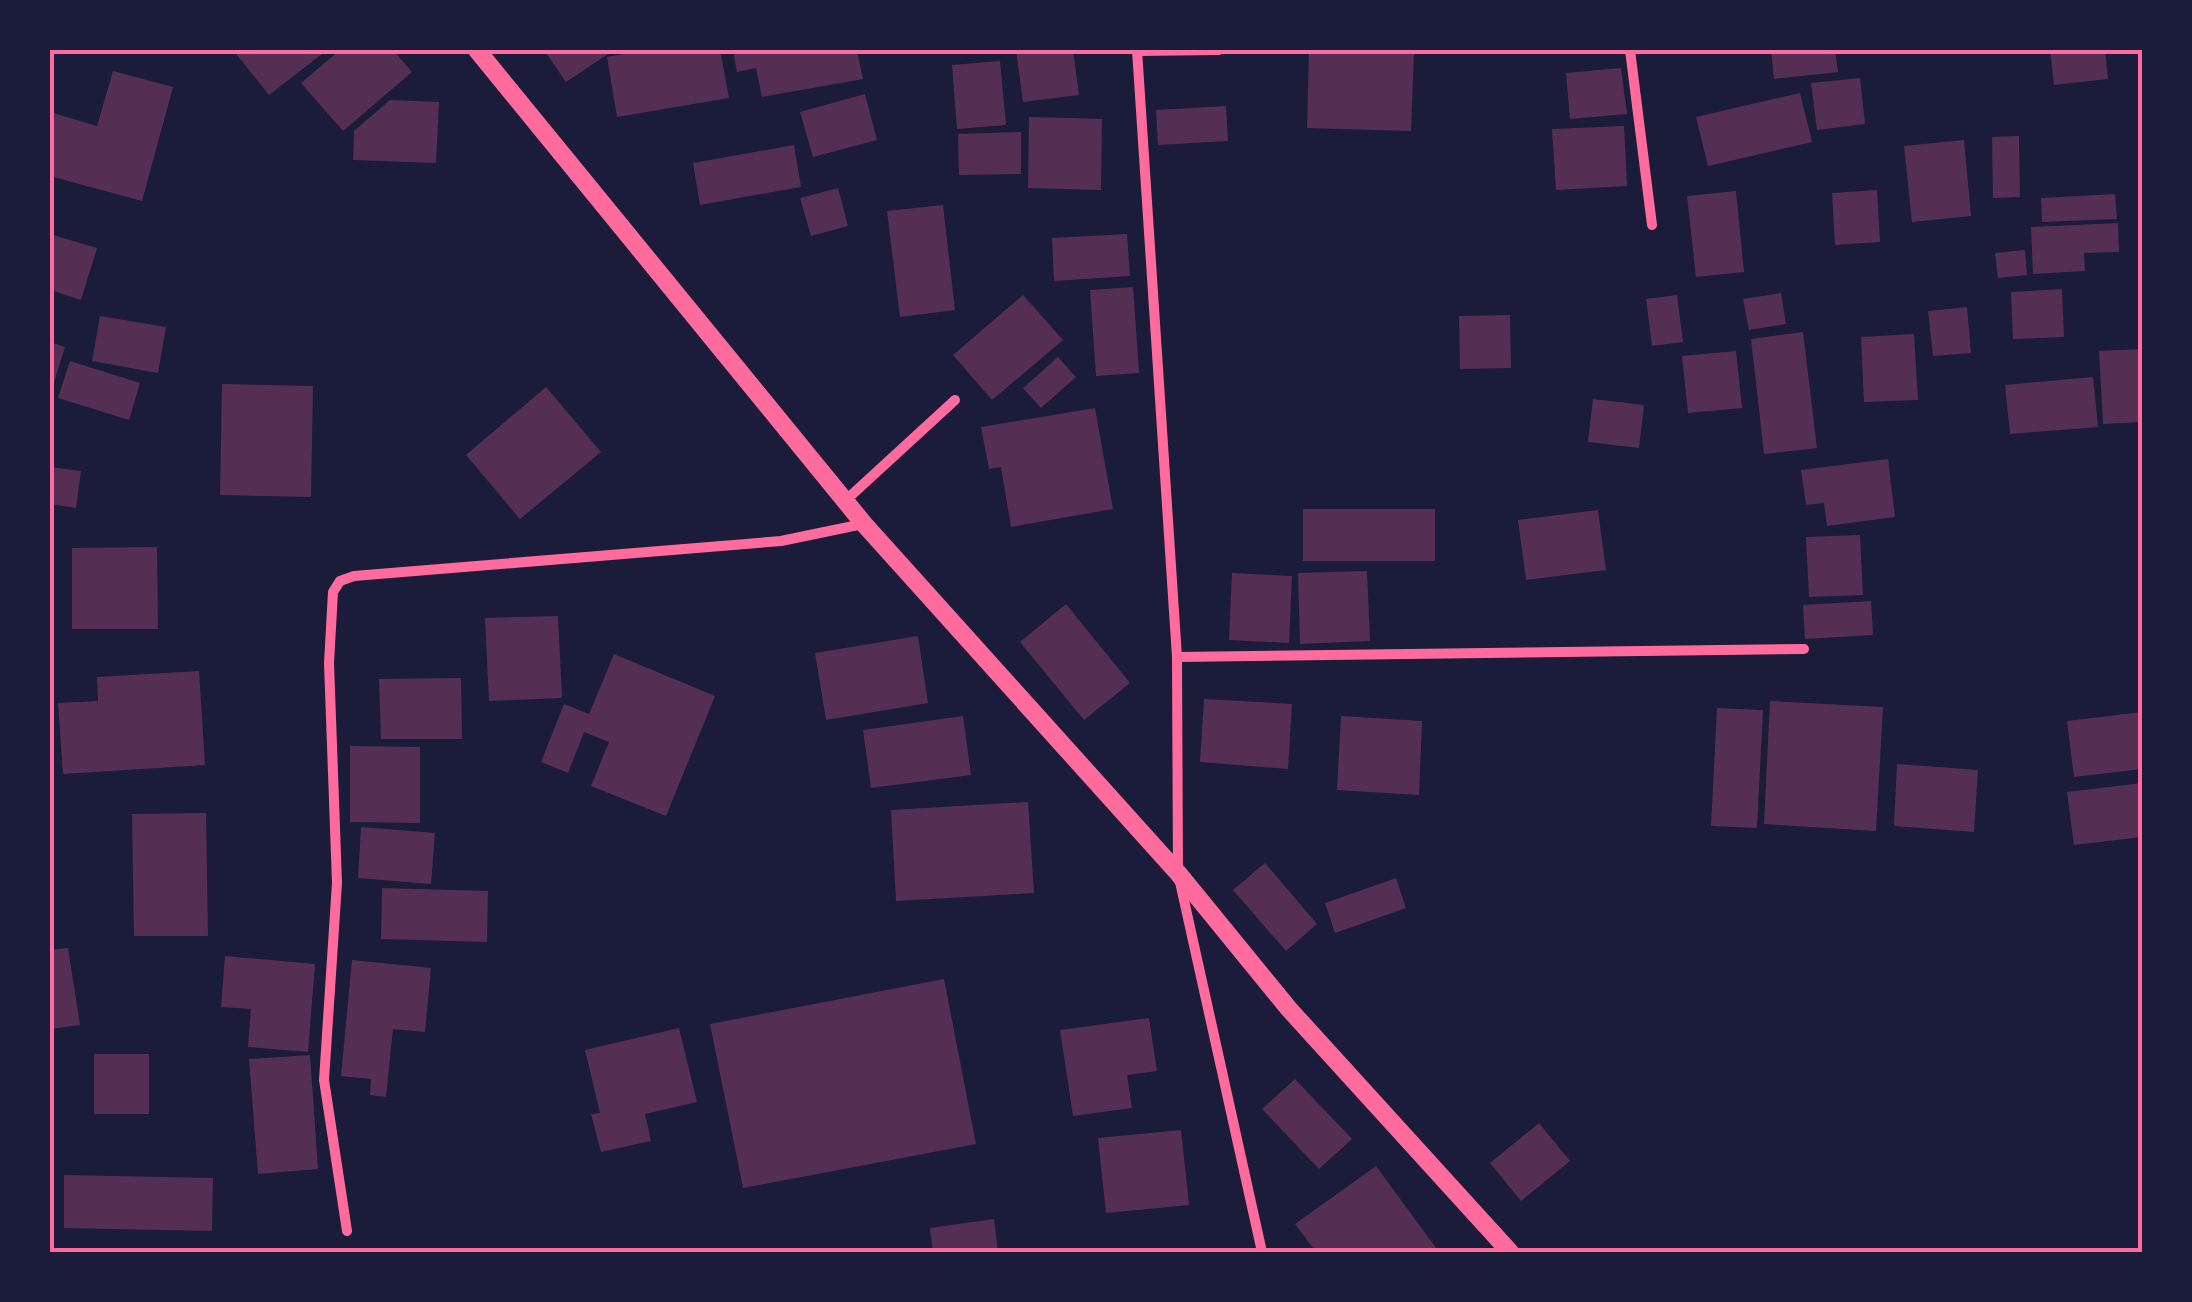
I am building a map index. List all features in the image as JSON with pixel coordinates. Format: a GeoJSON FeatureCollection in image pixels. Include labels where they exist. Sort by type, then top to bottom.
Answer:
{"type":"FeatureCollection","features":[{"type":"Feature","properties":{"kind":"street"},"geometry":{"type":"LineString","coordinates":[[477,50],[864,524],[1178,873],[1290,1009],[1510,1252]]}},
{"type":"Feature","properties":{"kind":"street"},"geometry":{"type":"LineString","coordinates":[[1219,50],[1137,51],[1177,658],[1178,873],[1262,1252]]}},
{"type":"Feature","properties":{"kind":"street"},"geometry":{"type":"LineString","coordinates":[[1630,50],[1652,226]]}},
{"type":"Feature","properties":{"kind":"street"},"geometry":{"type":"LineString","coordinates":[[845,501],[954,400]]}},
{"type":"Feature","properties":{"kind":"street"},"geometry":{"type":"LineString","coordinates":[[347,1232],[324,1080],[338,883],[329,663],[333,592],[340,581],[354,576],[781,541],[864,524]]}},
{"type":"Feature","properties":{"kind":"street"},"geometry":{"type":"LineString","coordinates":[[1177,658],[1804,649]]}},
{"type":"Feature","properties":{"kind":"building"},"geometry":{"type":"Polygon","coordinates":[[[233,50],[327,50],[269,95],[233,50]]]}},
{"type":"Feature","properties":{"kind":"building"},"geometry":{"type":"Polygon","coordinates":[[[340,50],[393,50],[412,72],[343,131],[301,83],[340,50]]]}},
{"type":"Feature","properties":{"kind":"building"},"geometry":{"type":"Polygon","coordinates":[[[544,50],[614,50],[566,82],[544,50]]]}},
{"type":"Feature","properties":{"kind":"building"},"geometry":{"type":"Polygon","coordinates":[[[646,50],[720,50],[729,98],[617,117],[607,57],[646,50]]]}},
{"type":"Feature","properties":{"kind":"building"},"geometry":{"type":"Polygon","coordinates":[[[733,50],[857,50],[863,79],[762,97],[756,68],[737,72],[733,50]]]}},
{"type":"Feature","properties":{"kind":"building"},"geometry":{"type":"Polygon","coordinates":[[[1016,50],[1073,50],[1079,95],[1023,102],[1016,50]]]}},
{"type":"Feature","properties":{"kind":"building"},"geometry":{"type":"Polygon","coordinates":[[[1309,50],[1414,50],[1411,131],[1307,128],[1309,50]]]}},
{"type":"Feature","properties":{"kind":"building"},"geometry":{"type":"Polygon","coordinates":[[[1771,50],[1835,50],[1838,72],[1774,79],[1771,50]]]}},
{"type":"Feature","properties":{"kind":"building"},"geometry":{"type":"Polygon","coordinates":[[[2050,50],[2105,50],[2108,79],[2054,85],[2050,50]]]}},
{"type":"Feature","properties":{"kind":"building"},"geometry":{"type":"Polygon","coordinates":[[[1000,61],[1006,125],[957,129],[952,65],[1000,61]]]}},
{"type":"Feature","properties":{"kind":"building"},"geometry":{"type":"Polygon","coordinates":[[[1621,68],[1627,114],[1570,119],[1566,73],[1621,68]]]}},
{"type":"Feature","properties":{"kind":"building"},"geometry":{"type":"Polygon","coordinates":[[[113,71],[173,87],[142,201],[50,176],[50,112],[97,126],[113,71]]]}},
{"type":"Feature","properties":{"kind":"building"},"geometry":{"type":"Polygon","coordinates":[[[1860,78],[1865,124],[1817,130],[1811,83],[1860,78]]]}},
{"type":"Feature","properties":{"kind":"building"},"geometry":{"type":"Polygon","coordinates":[[[1800,93],[1812,142],[1708,166],[1696,117],[1800,93]]]}},
{"type":"Feature","properties":{"kind":"building"},"geometry":{"type":"Polygon","coordinates":[[[865,94],[877,140],[813,157],[800,112],[865,94]]]}},
{"type":"Feature","properties":{"kind":"building"},"geometry":{"type":"Polygon","coordinates":[[[390,100],[439,102],[436,163],[353,160],[354,131],[390,100]]]}},
{"type":"Feature","properties":{"kind":"building"},"geometry":{"type":"Polygon","coordinates":[[[1226,106],[1228,141],[1158,145],[1156,110],[1226,106]]]}},
{"type":"Feature","properties":{"kind":"building"},"geometry":{"type":"Polygon","coordinates":[[[1029,117],[1102,119],[1101,190],[1028,188],[1029,117]]]}},
{"type":"Feature","properties":{"kind":"building"},"geometry":{"type":"Polygon","coordinates":[[[1624,126],[1627,186],[1556,190],[1552,129],[1624,126]]]}},
{"type":"Feature","properties":{"kind":"building"},"geometry":{"type":"Polygon","coordinates":[[[1021,132],[1021,174],[959,175],[958,134],[1021,132]]]}},
{"type":"Feature","properties":{"kind":"building"},"geometry":{"type":"Polygon","coordinates":[[[2019,136],[2020,197],[1993,198],[1992,137],[2019,136]]]}},
{"type":"Feature","properties":{"kind":"building"},"geometry":{"type":"Polygon","coordinates":[[[1964,140],[1971,216],[1912,222],[1904,146],[1964,140]]]}},
{"type":"Feature","properties":{"kind":"building"},"geometry":{"type":"Polygon","coordinates":[[[794,145],[801,187],[700,205],[693,163],[794,145]]]}},
{"type":"Feature","properties":{"kind":"building"},"geometry":{"type":"Polygon","coordinates":[[[838,188],[848,226],[811,236],[800,198],[838,188]]]}},
{"type":"Feature","properties":{"kind":"building"},"geometry":{"type":"Polygon","coordinates":[[[1877,190],[1880,242],[1835,245],[1832,193],[1877,190]]]}},
{"type":"Feature","properties":{"kind":"building"},"geometry":{"type":"Polygon","coordinates":[[[1736,191],[1744,272],[1696,277],[1687,196],[1736,191]]]}},
{"type":"Feature","properties":{"kind":"building"},"geometry":{"type":"Polygon","coordinates":[[[2115,194],[2117,219],[2042,222],[2041,198],[2115,194]]]}},
{"type":"Feature","properties":{"kind":"building"},"geometry":{"type":"Polygon","coordinates":[[[943,205],[955,310],[900,317],[887,211],[943,205]]]}},
{"type":"Feature","properties":{"kind":"building"},"geometry":{"type":"Polygon","coordinates":[[[2118,223],[2119,252],[2084,253],[2085,271],[2033,274],[2031,227],[2118,223]]]}},
{"type":"Feature","properties":{"kind":"building"},"geometry":{"type":"Polygon","coordinates":[[[50,234],[97,248],[81,300],[50,290],[50,234]]]}},
{"type":"Feature","properties":{"kind":"building"},"geometry":{"type":"Polygon","coordinates":[[[1127,234],[1130,276],[1054,281],[1052,238],[1127,234]]]}},
{"type":"Feature","properties":{"kind":"building"},"geometry":{"type":"Polygon","coordinates":[[[2025,250],[2027,275],[1998,278],[1995,253],[2025,250]]]}},
{"type":"Feature","properties":{"kind":"building"},"geometry":{"type":"Polygon","coordinates":[[[1133,287],[1139,373],[1096,376],[1090,290],[1133,287]]]}},
{"type":"Feature","properties":{"kind":"building"},"geometry":{"type":"Polygon","coordinates":[[[2062,289],[2064,337],[2013,339],[2011,292],[2062,289]]]}},
{"type":"Feature","properties":{"kind":"building"},"geometry":{"type":"Polygon","coordinates":[[[1781,293],[1786,324],[1749,330],[1743,299],[1781,293]]]}},
{"type":"Feature","properties":{"kind":"building"},"geometry":{"type":"Polygon","coordinates":[[[1023,295],[1063,340],[992,400],[953,355],[1023,295]]]}},
{"type":"Feature","properties":{"kind":"building"},"geometry":{"type":"Polygon","coordinates":[[[1677,295],[1683,342],[1652,346],[1646,299],[1677,295]]]}},
{"type":"Feature","properties":{"kind":"building"},"geometry":{"type":"Polygon","coordinates":[[[1967,307],[1971,353],[1933,356],[1928,311],[1967,307]]]}},
{"type":"Feature","properties":{"kind":"building"},"geometry":{"type":"Polygon","coordinates":[[[1510,315],[1511,368],[1460,369],[1459,316],[1510,315]]]}},
{"type":"Feature","properties":{"kind":"building"},"geometry":{"type":"Polygon","coordinates":[[[100,316],[166,327],[158,373],[92,361],[100,316]]]}},
{"type":"Feature","properties":{"kind":"building"},"geometry":{"type":"Polygon","coordinates":[[[1803,332],[1817,448],[1764,454],[1751,339],[1803,332]]]}},
{"type":"Feature","properties":{"kind":"building"},"geometry":{"type":"Polygon","coordinates":[[[1914,334],[1918,400],[1864,402],[1861,337],[1914,334]]]}},
{"type":"Feature","properties":{"kind":"building"},"geometry":{"type":"Polygon","coordinates":[[[50,342],[65,347],[51,392],[50,392],[50,342]]]}},
{"type":"Feature","properties":{"kind":"building"},"geometry":{"type":"Polygon","coordinates":[[[2142,349],[2142,422],[2103,424],[2099,351],[2142,349]]]}},
{"type":"Feature","properties":{"kind":"building"},"geometry":{"type":"Polygon","coordinates":[[[1736,351],[1742,408],[1688,413],[1682,356],[1736,351]]]}},
{"type":"Feature","properties":{"kind":"building"},"geometry":{"type":"Polygon","coordinates":[[[1058,357],[1076,377],[1041,408],[1023,388],[1058,357]]]}},
{"type":"Feature","properties":{"kind":"building"},"geometry":{"type":"Polygon","coordinates":[[[70,361],[140,383],[129,420],[58,398],[70,361]]]}},
{"type":"Feature","properties":{"kind":"building"},"geometry":{"type":"Polygon","coordinates":[[[2093,377],[2098,427],[2010,434],[2005,385],[2093,377]]]}},
{"type":"Feature","properties":{"kind":"building"},"geometry":{"type":"Polygon","coordinates":[[[222,384],[313,386],[311,497],[220,495],[222,384]]]}},
{"type":"Feature","properties":{"kind":"building"},"geometry":{"type":"Polygon","coordinates":[[[546,387],[601,452],[520,519],[466,455],[546,387]]]}},
{"type":"Feature","properties":{"kind":"building"},"geometry":{"type":"Polygon","coordinates":[[[1593,399],[1644,405],[1639,448],[1588,442],[1593,399]]]}},
{"type":"Feature","properties":{"kind":"building"},"geometry":{"type":"Polygon","coordinates":[[[1095,408],[1113,509],[1011,527],[1001,467],[989,469],[981,427],[1095,408]]]}},
{"type":"Feature","properties":{"kind":"building"},"geometry":{"type":"Polygon","coordinates":[[[1888,459],[1895,517],[1827,526],[1824,503],[1806,505],[1801,470],[1888,459]]]}},
{"type":"Feature","properties":{"kind":"building"},"geometry":{"type":"Polygon","coordinates":[[[50,467],[81,471],[76,508],[50,504],[50,467]]]}},
{"type":"Feature","properties":{"kind":"building"},"geometry":{"type":"Polygon","coordinates":[[[1303,509],[1435,509],[1435,561],[1303,561],[1303,509]]]}},
{"type":"Feature","properties":{"kind":"building"},"geometry":{"type":"Polygon","coordinates":[[[1598,510],[1606,570],[1526,580],[1518,520],[1598,510]]]}},
{"type":"Feature","properties":{"kind":"building"},"geometry":{"type":"Polygon","coordinates":[[[1860,535],[1863,595],[1809,597],[1806,537],[1860,535]]]}},
{"type":"Feature","properties":{"kind":"building"},"geometry":{"type":"Polygon","coordinates":[[[157,547],[158,629],[72,629],[72,548],[157,547]]]}},
{"type":"Feature","properties":{"kind":"building"},"geometry":{"type":"Polygon","coordinates":[[[1367,571],[1370,641],[1300,644],[1298,573],[1367,571]]]}},
{"type":"Feature","properties":{"kind":"building"},"geometry":{"type":"Polygon","coordinates":[[[1232,573],[1292,576],[1289,643],[1229,640],[1232,573]]]}},
{"type":"Feature","properties":{"kind":"building"},"geometry":{"type":"Polygon","coordinates":[[[1871,601],[1873,635],[1805,639],[1803,605],[1871,601]]]}},
{"type":"Feature","properties":{"kind":"building"},"geometry":{"type":"Polygon","coordinates":[[[1066,604],[1130,683],[1084,720],[1020,642],[1066,604]]]}},
{"type":"Feature","properties":{"kind":"building"},"geometry":{"type":"Polygon","coordinates":[[[558,616],[562,698],[489,701],[485,618],[558,616]]]}},
{"type":"Feature","properties":{"kind":"building"},"geometry":{"type":"Polygon","coordinates":[[[918,636],[928,703],[826,720],[815,653],[918,636]]]}},
{"type":"Feature","properties":{"kind":"building"},"geometry":{"type":"Polygon","coordinates":[[[614,654],[715,696],[666,816],[591,786],[609,742],[584,732],[568,773],[541,762],[564,704],[589,714],[614,654]]]}},
{"type":"Feature","properties":{"kind":"building"},"geometry":{"type":"Polygon","coordinates":[[[199,671],[205,765],[63,774],[58,703],[98,701],[97,677],[199,671]]]}},
{"type":"Feature","properties":{"kind":"building"},"geometry":{"type":"Polygon","coordinates":[[[461,678],[462,739],[381,739],[379,679],[461,678]]]}},
{"type":"Feature","properties":{"kind":"building"},"geometry":{"type":"Polygon","coordinates":[[[1204,699],[1292,704],[1288,769],[1200,762],[1204,699]]]}},
{"type":"Feature","properties":{"kind":"building"},"geometry":{"type":"Polygon","coordinates":[[[1770,701],[1883,707],[1876,831],[1764,824],[1770,701]]]}},
{"type":"Feature","properties":{"kind":"building"},"geometry":{"type":"Polygon","coordinates":[[[1717,708],[1763,710],[1757,828],[1711,826],[1717,708]]]}},
{"type":"Feature","properties":{"kind":"building"},"geometry":{"type":"Polygon","coordinates":[[[2142,712],[2142,769],[2074,777],[2067,721],[2142,712]]]}},
{"type":"Feature","properties":{"kind":"building"},"geometry":{"type":"Polygon","coordinates":[[[963,716],[971,775],[871,788],[863,730],[963,716]]]}},
{"type":"Feature","properties":{"kind":"building"},"geometry":{"type":"Polygon","coordinates":[[[1341,716],[1422,721],[1419,795],[1337,790],[1341,716]]]}},
{"type":"Feature","properties":{"kind":"building"},"geometry":{"type":"Polygon","coordinates":[[[350,746],[420,747],[420,823],[350,822],[350,746]]]}},
{"type":"Feature","properties":{"kind":"building"},"geometry":{"type":"Polygon","coordinates":[[[1897,764],[1978,770],[1974,832],[1894,826],[1897,764]]]}},
{"type":"Feature","properties":{"kind":"building"},"geometry":{"type":"Polygon","coordinates":[[[2142,783],[2142,837],[2074,845],[2067,792],[2142,783]]]}},
{"type":"Feature","properties":{"kind":"building"},"geometry":{"type":"Polygon","coordinates":[[[1028,802],[1034,893],[896,901],[891,810],[1028,802]]]}},
{"type":"Feature","properties":{"kind":"building"},"geometry":{"type":"Polygon","coordinates":[[[206,813],[208,936],[134,936],[132,814],[206,813]]]}},
{"type":"Feature","properties":{"kind":"building"},"geometry":{"type":"Polygon","coordinates":[[[361,827],[435,833],[431,884],[358,878],[361,827]]]}},
{"type":"Feature","properties":{"kind":"building"},"geometry":{"type":"Polygon","coordinates":[[[1265,863],[1317,924],[1286,951],[1233,890],[1265,863]]]}},
{"type":"Feature","properties":{"kind":"building"},"geometry":{"type":"Polygon","coordinates":[[[1396,878],[1406,908],[1335,933],[1325,903],[1396,878]]]}},
{"type":"Feature","properties":{"kind":"building"},"geometry":{"type":"Polygon","coordinates":[[[382,888],[488,891],[487,942],[381,939],[382,888]]]}},
{"type":"Feature","properties":{"kind":"building"},"geometry":{"type":"Polygon","coordinates":[[[68,948],[80,1025],[50,1029],[50,950],[68,948]]]}},
{"type":"Feature","properties":{"kind":"building"},"geometry":{"type":"Polygon","coordinates":[[[225,956],[315,964],[308,1052],[248,1047],[251,1009],[221,1007],[225,956]]]}},
{"type":"Feature","properties":{"kind":"building"},"geometry":{"type":"Polygon","coordinates":[[[352,960],[431,968],[425,1032],[393,1029],[386,1097],[370,1095],[371,1079],[341,1076],[352,960]]]}},
{"type":"Feature","properties":{"kind":"building"},"geometry":{"type":"Polygon","coordinates":[[[944,979],[976,1144],[743,1188],[710,1024],[944,979]]]}},
{"type":"Feature","properties":{"kind":"building"},"geometry":{"type":"Polygon","coordinates":[[[1149,1018],[1157,1071],[1127,1075],[1132,1108],[1073,1116],[1060,1030],[1149,1018]]]}},
{"type":"Feature","properties":{"kind":"building"},"geometry":{"type":"Polygon","coordinates":[[[679,1028],[697,1102],[645,1114],[651,1141],[601,1152],[591,1114],[600,1113],[585,1050],[679,1028]]]}},
{"type":"Feature","properties":{"kind":"building"},"geometry":{"type":"Polygon","coordinates":[[[94,1054],[149,1054],[149,1114],[94,1114],[94,1054]]]}},
{"type":"Feature","properties":{"kind":"building"},"geometry":{"type":"Polygon","coordinates":[[[310,1055],[318,1169],[258,1174],[249,1059],[310,1055]]]}},
{"type":"Feature","properties":{"kind":"building"},"geometry":{"type":"Polygon","coordinates":[[[1295,1079],[1352,1139],[1319,1169],[1262,1109],[1295,1079]]]}},
{"type":"Feature","properties":{"kind":"building"},"geometry":{"type":"Polygon","coordinates":[[[1539,1123],[1570,1161],[1521,1201],[1490,1163],[1539,1123]]]}},
{"type":"Feature","properties":{"kind":"building"},"geometry":{"type":"Polygon","coordinates":[[[1181,1130],[1189,1205],[1106,1213],[1098,1138],[1181,1130]]]}},
{"type":"Feature","properties":{"kind":"building"},"geometry":{"type":"Polygon","coordinates":[[[1376,1166],[1439,1252],[1316,1252],[1295,1224],[1376,1166]]]}},
{"type":"Feature","properties":{"kind":"building"},"geometry":{"type":"Polygon","coordinates":[[[64,1175],[213,1178],[212,1231],[64,1228],[64,1175]]]}},
{"type":"Feature","properties":{"kind":"building"},"geometry":{"type":"Polygon","coordinates":[[[994,1219],[998,1252],[933,1252],[930,1228],[994,1219]]]}}]}
